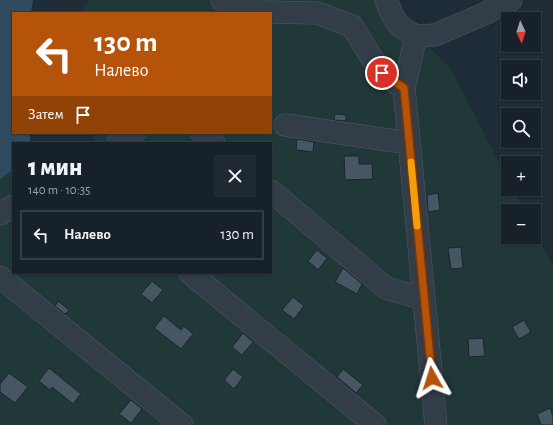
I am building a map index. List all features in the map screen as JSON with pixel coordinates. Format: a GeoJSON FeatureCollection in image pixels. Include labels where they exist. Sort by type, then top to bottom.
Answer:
{"type":"FeatureCollection","features":[{"type":"Feature","properties":{"kind":"street"},"geometry":{"type":"LineString","coordinates":[[222,0],[264,12]]}},
{"type":"Feature","properties":{"kind":"street"},"geometry":{"type":"LineString","coordinates":[[386,0],[394,20],[402,28],[416,36],[435,35],[484,14],[511,0]]}},
{"type":"Feature","properties":{"kind":"street"},"geometry":{"type":"LineString","coordinates":[[272,12],[317,13],[352,26],[382,73],[404,88]]}},
{"type":"Feature","properties":{"kind":"street"},"geometry":{"type":"LineString","coordinates":[[416,36],[404,88],[436,425]]}},
{"type":"Feature","properties":{"kind":"street"},"geometry":{"type":"LineString","coordinates":[[285,125],[409,142]]}},
{"type":"Feature","properties":{"kind":"street"},"geometry":{"type":"LineString","coordinates":[[120,142],[132,134]]}},
{"type":"Feature","properties":{"kind":"street"},"geometry":{"type":"LineString","coordinates":[[203,134],[213,142]]}},
{"type":"Feature","properties":{"kind":"street"},"geometry":{"type":"LineString","coordinates":[[272,192],[386,288],[424,299]]}},
{"type":"Feature","properties":{"kind":"street"},"geometry":{"type":"LineString","coordinates":[[0,214],[12,207]]}},
{"type":"Feature","properties":{"kind":"street"},"geometry":{"type":"LineString","coordinates":[[191,274],[375,425]]}},
{"type":"Feature","properties":{"kind":"street"},"geometry":{"type":"LineString","coordinates":[[0,277],[182,425]]}},
{"type":"Feature","properties":{"kind":"green space"},"geometry":{"type":"Polygon","coordinates":[[[89,0],[379,0],[450,67],[501,166],[501,196],[516,196],[520,204],[501,204],[501,244],[541,243],[553,266],[553,425],[0,425],[0,179],[12,171],[12,274],[272,274],[272,142],[94,142],[92,134],[272,134],[272,12],[82,12],[89,0]]]}},
{"type":"Feature","properties":{"kind":"water"},"geometry":{"type":"Polygon","coordinates":[[[0,0],[33,0],[31,12],[12,12],[12,134],[30,134],[30,142],[12,142],[12,171],[0,179],[0,0]]]}},
{"type":"Feature","properties":{"kind":"building"},"geometry":{"type":"Polygon","coordinates":[[[335,114],[346,115],[346,121],[334,120],[335,114]]]}},
{"type":"Feature","properties":{"kind":"building"},"geometry":{"type":"Polygon","coordinates":[[[297,139],[314,142],[313,152],[296,150],[297,139]]]}},
{"type":"Feature","properties":{"kind":"building"},"geometry":{"type":"Polygon","coordinates":[[[344,156],[359,156],[359,164],[372,164],[373,179],[345,180],[344,156]]]}},
{"type":"Feature","properties":{"kind":"building"},"geometry":{"type":"Polygon","coordinates":[[[438,193],[440,210],[428,212],[427,195],[438,193]]]}},
{"type":"Feature","properties":{"kind":"building"},"geometry":{"type":"Polygon","coordinates":[[[461,247],[463,268],[451,269],[448,248],[461,247]]]}},
{"type":"Feature","properties":{"kind":"building"},"geometry":{"type":"Polygon","coordinates":[[[317,250],[327,258],[318,270],[308,261],[317,250]]]}},
{"type":"Feature","properties":{"kind":"building"},"geometry":{"type":"Polygon","coordinates":[[[343,268],[362,284],[357,294],[335,282],[343,268]]]}},
{"type":"Feature","properties":{"kind":"building"},"geometry":{"type":"Polygon","coordinates":[[[152,281],[163,290],[152,303],[141,294],[152,281]]]}},
{"type":"Feature","properties":{"kind":"building"},"geometry":{"type":"Polygon","coordinates":[[[293,297],[304,306],[294,319],[282,310],[293,297]]]}},
{"type":"Feature","properties":{"kind":"building"},"geometry":{"type":"Polygon","coordinates":[[[58,301],[69,310],[65,314],[55,306],[58,301]]]}},
{"type":"Feature","properties":{"kind":"building"},"geometry":{"type":"Polygon","coordinates":[[[164,316],[181,330],[184,326],[193,334],[181,349],[154,328],[164,316]]]}},
{"type":"Feature","properties":{"kind":"building"},"geometry":{"type":"Polygon","coordinates":[[[524,320],[531,332],[519,339],[512,327],[524,320]]]}},
{"type":"Feature","properties":{"kind":"building"},"geometry":{"type":"Polygon","coordinates":[[[243,333],[253,342],[242,355],[232,347],[243,333]]]}},
{"type":"Feature","properties":{"kind":"building"},"geometry":{"type":"Polygon","coordinates":[[[483,338],[485,356],[469,357],[468,339],[483,338]]]}},
{"type":"Feature","properties":{"kind":"building"},"geometry":{"type":"Polygon","coordinates":[[[49,368],[81,394],[73,404],[52,387],[50,390],[39,381],[49,368]]]}},
{"type":"Feature","properties":{"kind":"building"},"geometry":{"type":"Polygon","coordinates":[[[233,369],[243,377],[234,389],[224,380],[233,369]]]}},
{"type":"Feature","properties":{"kind":"building"},"geometry":{"type":"Polygon","coordinates":[[[343,369],[363,385],[356,393],[337,377],[343,369]]]}},
{"type":"Feature","properties":{"kind":"building"},"geometry":{"type":"Polygon","coordinates":[[[9,373],[28,387],[15,403],[0,392],[0,384],[9,373]]]}},
{"type":"Feature","properties":{"kind":"building"},"geometry":{"type":"Polygon","coordinates":[[[131,400],[142,409],[131,423],[119,414],[131,400]]]}},
{"type":"Feature","properties":{"kind":"building"},"geometry":{"type":"Polygon","coordinates":[[[550,408],[553,416],[553,425],[541,425],[537,414],[550,408]]]}},
{"type":"Feature","properties":{"kind":"slow traffic"},"geometry":{"type":"LineString","coordinates":[[411,162],[417,226]]}},
{"type":"Feature","properties":{"kind":"route"},"geometry":{"type":"LineString","coordinates":[[382,73],[404,88],[432,378]]}}]}
